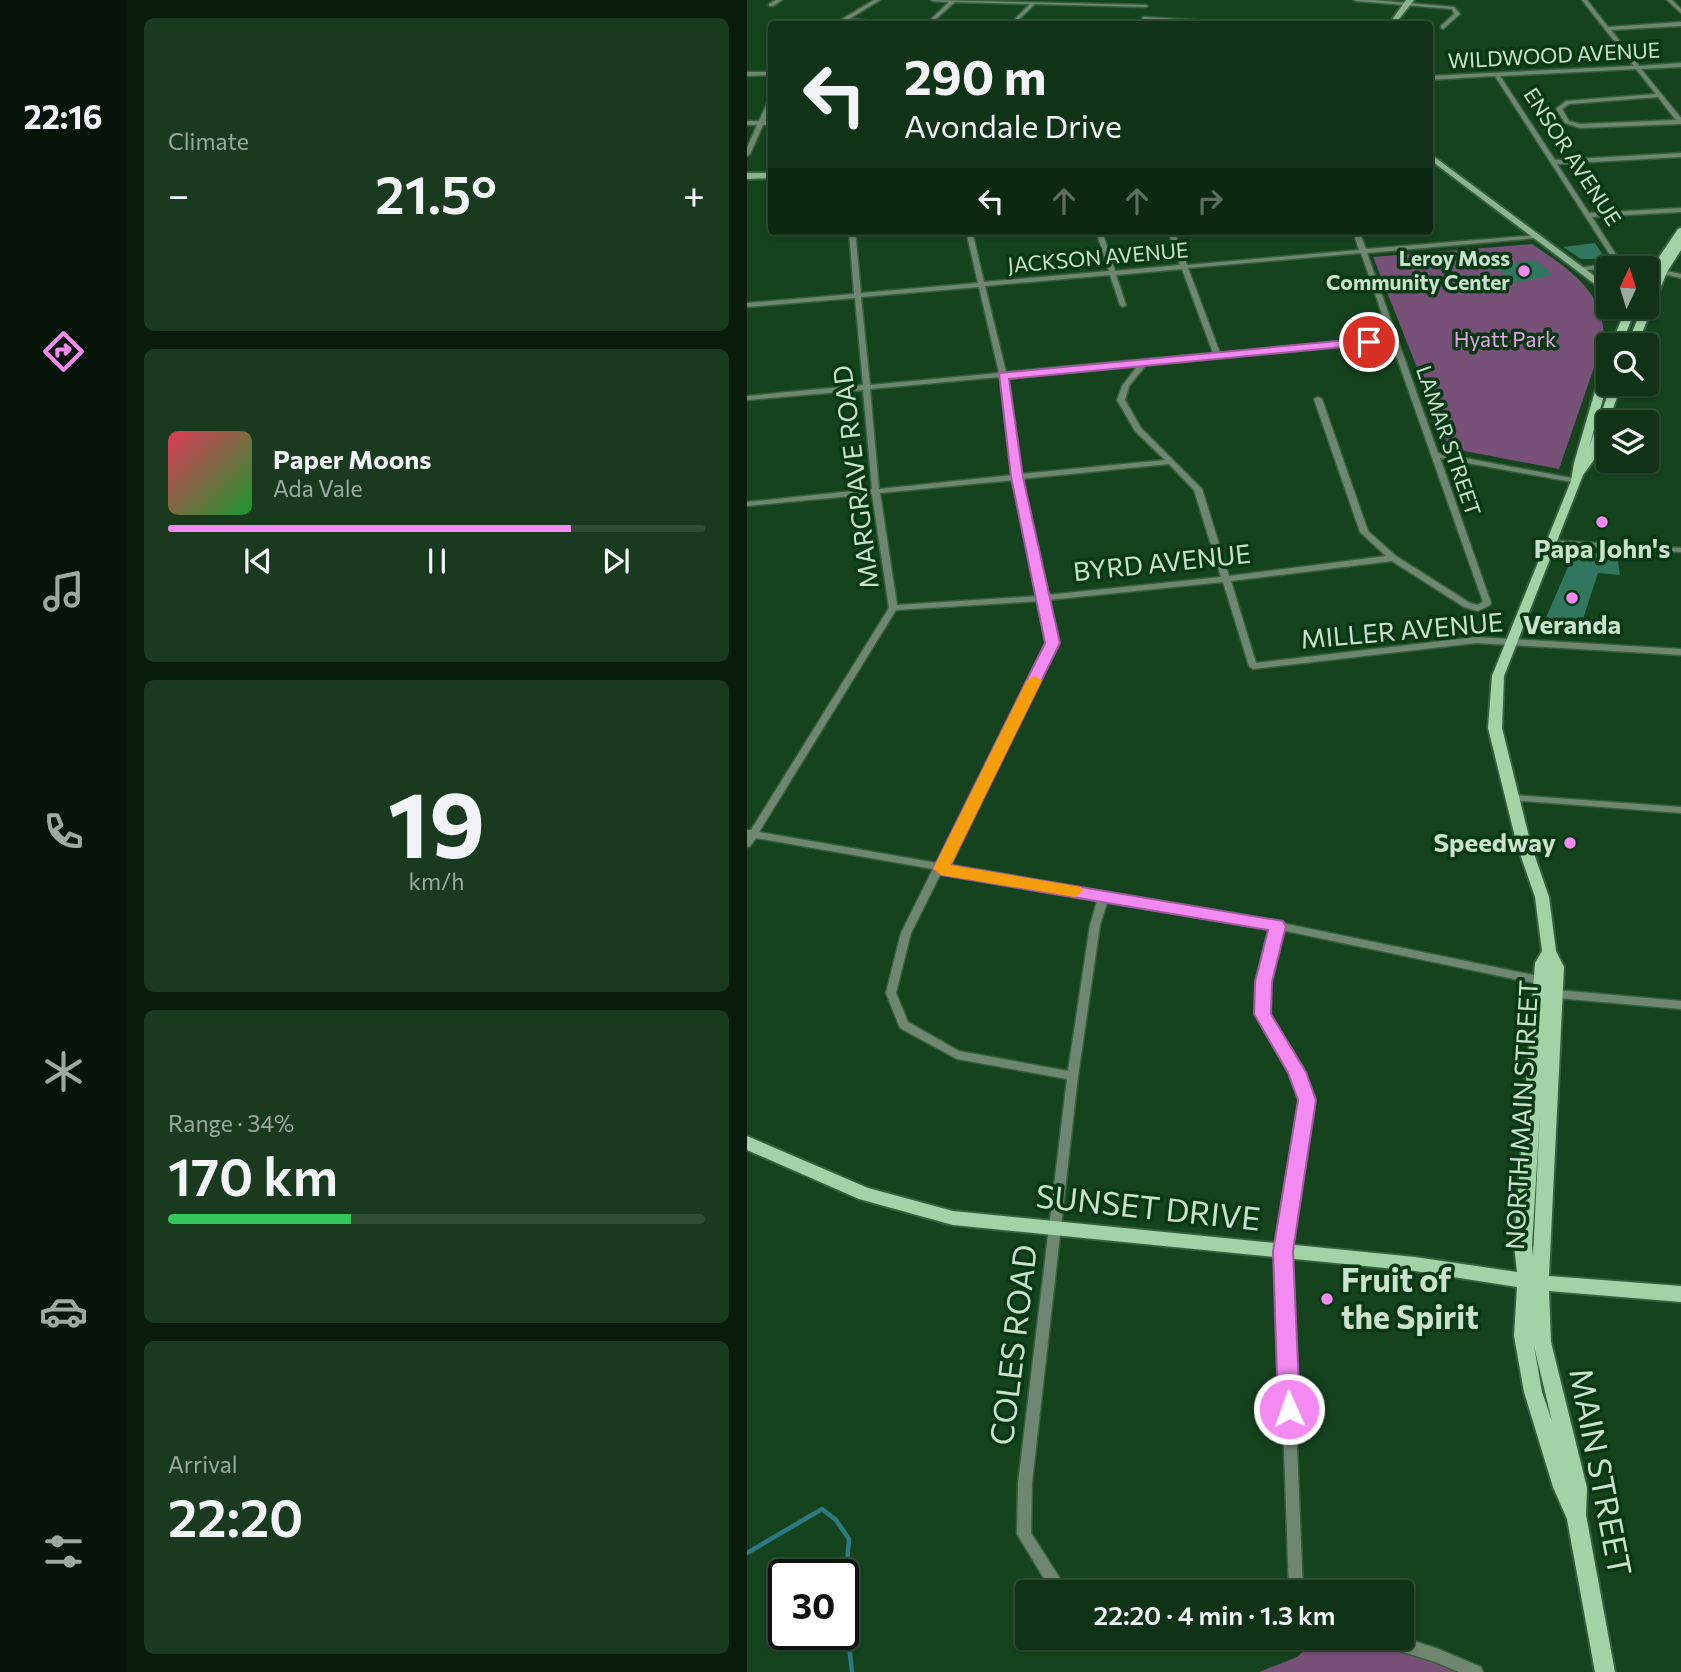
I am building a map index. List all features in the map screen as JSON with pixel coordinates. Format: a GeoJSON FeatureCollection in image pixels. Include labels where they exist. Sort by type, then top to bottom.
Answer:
{"type":"FeatureCollection","features":[{"type":"Feature","properties":{"kind":"main road"},"geometry":{"type":"LineString","coordinates":[[1394,21],[1409,2]]}},
{"type":"Feature","properties":{"kind":"main road"},"geometry":{"type":"LineString","coordinates":[[1433,158],[1596,282]]}},
{"type":"Feature","properties":{"kind":"main road"},"geometry":{"type":"LineString","coordinates":[[1433,169],[1448,168]]}},
{"type":"Feature","properties":{"kind":"main road"},"geometry":{"type":"LineString","coordinates":[[747,176],[768,176]]}},
{"type":"Feature","properties":{"kind":"main road"},"geometry":{"type":"LineString","coordinates":[[1659,269],[1680,235]]}},
{"type":"Feature","properties":{"kind":"main road","name":"NORTH MAIN STREET"},"geometry":{"type":"LineString","coordinates":[[1578,477],[1579,463],[1599,396]]}},
{"type":"Feature","properties":{"kind":"main road","name":"NORTH MAIN STREET"},"geometry":{"type":"LineString","coordinates":[[1576,1515],[1563,1487],[1533,1392],[1523,1336],[1533,1281],[1557,994],[1556,967],[1549,951],[1543,897],[1524,845],[1495,728],[1495,709],[1498,676],[1578,477],[1591,457],[1612,396]]}},
{"type":"Feature","properties":{"kind":"main road","name":"NORTH MAIN STREET"},"geometry":{"type":"LineString","coordinates":[[1533,1281],[1523,1245],[1543,964],[1549,951]]}},
{"type":"Feature","properties":{"kind":"main road","name":"SUNSET DRIVE"},"geometry":{"type":"LineString","coordinates":[[747,1143],[865,1194],[952,1218],[1283,1251],[1533,1281],[1681,1294]]}},
{"type":"Feature","properties":{"kind":"main road","name":"MAIN STREET"},"geometry":{"type":"LineString","coordinates":[[1576,1515],[1605,1672]]}},
{"type":"Feature","properties":{"kind":"street"},"geometry":{"type":"LineString","coordinates":[[771,5],[780,0]]}},
{"type":"Feature","properties":{"kind":"street"},"geometry":{"type":"LineString","coordinates":[[845,20],[878,0]]}},
{"type":"Feature","properties":{"kind":"street"},"geometry":{"type":"LineString","coordinates":[[936,0],[1146,3],[1143,21]]}},
{"type":"Feature","properties":{"kind":"street"},"geometry":{"type":"LineString","coordinates":[[1356,0],[1409,2],[1454,8],[1457,14],[1443,27]]}},
{"type":"Feature","properties":{"kind":"street"},"geometry":{"type":"LineString","coordinates":[[1584,0],[1680,121]]}},
{"type":"Feature","properties":{"kind":"street"},"geometry":{"type":"LineString","coordinates":[[1669,0],[1681,12]]}},
{"type":"Feature","properties":{"kind":"street"},"geometry":{"type":"LineString","coordinates":[[931,21],[953,1]]}},
{"type":"Feature","properties":{"kind":"street"},"geometry":{"type":"LineString","coordinates":[[1015,21],[1035,2]]}},
{"type":"Feature","properties":{"kind":"street"},"geometry":{"type":"LineString","coordinates":[[845,20],[856,21]]}},
{"type":"Feature","properties":{"kind":"street"},"geometry":{"type":"LineString","coordinates":[[1608,29],[1681,24]]}},
{"type":"Feature","properties":{"kind":"street","name":"WILDWOOD AVENUE"},"geometry":{"type":"LineString","coordinates":[[1433,78],[1681,65]]}},
{"type":"Feature","properties":{"kind":"street"},"geometry":{"type":"LineString","coordinates":[[747,74],[768,74]]}},
{"type":"Feature","properties":{"kind":"street","name":"ENSOR AVENUE"},"geometry":{"type":"LineString","coordinates":[[1497,75],[1617,261],[1614,265],[1580,269]]}},
{"type":"Feature","properties":{"kind":"street"},"geometry":{"type":"LineString","coordinates":[[1660,96],[1568,102],[1558,109],[1567,122],[1580,126],[1680,121]]}},
{"type":"Feature","properties":{"kind":"street"},"geometry":{"type":"LineString","coordinates":[[747,154],[768,108]]}},
{"type":"Feature","properties":{"kind":"street"},"geometry":{"type":"LineString","coordinates":[[747,123],[768,123]]}},
{"type":"Feature","properties":{"kind":"street"},"geometry":{"type":"LineString","coordinates":[[1554,162],[1681,155]]}},
{"type":"Feature","properties":{"kind":"street"},"geometry":{"type":"LineString","coordinates":[[1589,215],[1681,210]]}},
{"type":"Feature","properties":{"kind":"street","name":"MARGRAVE ROAD"},"geometry":{"type":"LineString","coordinates":[[747,844],[751,833],[893,608],[876,493],[852,235]]}},
{"type":"Feature","properties":{"kind":"street"},"geometry":{"type":"LineString","coordinates":[[970,235],[1003,376],[1017,477],[1053,643],[941,869],[906,933],[892,993],[904,1026],[957,1055],[1073,1076]]}},
{"type":"Feature","properties":{"kind":"street"},"geometry":{"type":"LineString","coordinates":[[1100,235],[1123,305]]}},
{"type":"Feature","properties":{"kind":"street"},"geometry":{"type":"LineString","coordinates":[[1173,235],[1217,355]]}},
{"type":"Feature","properties":{"kind":"street","name":"LAMAR STREET"},"geometry":{"type":"LineString","coordinates":[[1357,235],[1487,603],[1478,608],[1467,605],[1393,558]]}},
{"type":"Feature","properties":{"kind":"street","name":"JACKSON AVENUE"},"geometry":{"type":"LineString","coordinates":[[747,305],[1536,236]]}},
{"type":"Feature","properties":{"kind":"street"},"geometry":{"type":"LineString","coordinates":[[1659,272],[1681,276]]}},
{"type":"Feature","properties":{"kind":"street"},"geometry":{"type":"LineString","coordinates":[[747,398],[1394,340]]}},
{"type":"Feature","properties":{"kind":"street"},"geometry":{"type":"LineString","coordinates":[[1144,363],[1126,386],[1121,400],[1138,429],[1198,489],[1226,579]]}},
{"type":"Feature","properties":{"kind":"street"},"geometry":{"type":"LineString","coordinates":[[1318,399],[1364,532],[1393,558]]}},
{"type":"Feature","properties":{"kind":"street"},"geometry":{"type":"LineString","coordinates":[[1434,455],[1578,477]]}},
{"type":"Feature","properties":{"kind":"street"},"geometry":{"type":"LineString","coordinates":[[747,504],[1169,462]]}},
{"type":"Feature","properties":{"kind":"street"},"geometry":{"type":"LineString","coordinates":[[1553,542],[1681,550]]}},
{"type":"Feature","properties":{"kind":"street","name":"BYRD AVENUE"},"geometry":{"type":"LineString","coordinates":[[893,608],[967,605],[1226,579],[1393,558]]}},
{"type":"Feature","properties":{"kind":"street","name":"MILLER AVENUE"},"geometry":{"type":"LineString","coordinates":[[1226,579],[1253,666],[1476,640],[1681,652]]}},
{"type":"Feature","properties":{"kind":"street"},"geometry":{"type":"LineString","coordinates":[[1513,797],[1681,810]]}},
{"type":"Feature","properties":{"kind":"street"},"geometry":{"type":"LineString","coordinates":[[751,833],[941,869],[1277,926],[1543,981]]}},
{"type":"Feature","properties":{"kind":"street","name":"COLES ROAD"},"geometry":{"type":"LineString","coordinates":[[1053,1580],[1024,1534],[1025,1483],[1073,1076],[1095,925],[1104,896]]}},
{"type":"Feature","properties":{"kind":"street"},"geometry":{"type":"LineString","coordinates":[[1277,926],[1263,982],[1263,1014],[1297,1072],[1307,1100],[1283,1251],[1296,1580]]}},
{"type":"Feature","properties":{"kind":"street"},"geometry":{"type":"LineString","coordinates":[[1557,994],[1681,1005]]}},
{"type":"Feature","properties":{"kind":"street"},"geometry":{"type":"LineString","coordinates":[[1414,1648],[1476,1672]]}},
{"type":"Feature","properties":{"kind":"green space","name":"Hyatt Park"},"geometry":{"type":"Polygon","coordinates":[[[1532,244],[1583,284],[1596,303],[1596,319],[1602,319],[1603,333],[1596,333],[1596,361],[1559,469],[1449,448],[1373,257],[1532,244]]]}},
{"type":"Feature","properties":{"kind":"green space"},"geometry":{"type":"Polygon","coordinates":[[[1305,1650],[1414,1650],[1476,1672],[1259,1672],[1297,1657],[1305,1650]]]}},
{"type":"Feature","properties":{"kind":"building"},"geometry":{"type":"Polygon","coordinates":[[[1595,243],[1604,256],[1581,259],[1563,247],[1595,243]]]}},
{"type":"Feature","properties":{"kind":"building","name":"Leroy Moss Community Center"},"geometry":{"type":"Polygon","coordinates":[[[1535,260],[1553,275],[1514,283],[1495,266],[1535,260]]]}},
{"type":"Feature","properties":{"kind":"building","name":"Veranda"},"geometry":{"type":"Polygon","coordinates":[[[1575,551],[1617,555],[1620,575],[1598,573],[1580,628],[1544,622],[1575,551]]]}},
{"type":"Feature","properties":{"kind":"waterway"},"geometry":{"type":"LineString","coordinates":[[747,1553],[822,1509],[836,1520],[849,1539],[844,1601],[852,1672]]}},
{"type":"Feature","properties":{"kind":"slow traffic"},"geometry":{"type":"LineString","coordinates":[[1034,680],[941,869],[1075,891]]}},
{"type":"Feature","properties":{"kind":"place","name":"Leroy Moss Community Center"},"geometry":{"type":"Point","coordinates":[1524,271]}},
{"type":"Feature","properties":{"kind":"place","name":"Papa John's"},"geometry":{"type":"Point","coordinates":[1602,522]}},
{"type":"Feature","properties":{"kind":"place","name":"Veranda"},"geometry":{"type":"Point","coordinates":[1572,598]}},
{"type":"Feature","properties":{"kind":"place","name":"Speedway"},"geometry":{"type":"Point","coordinates":[1570,843]}},
{"type":"Feature","properties":{"kind":"place","name":"Fruit of the Spirit"},"geometry":{"type":"Point","coordinates":[1327,1299]}},
{"type":"Feature","properties":{"kind":"route"},"geometry":{"type":"LineString","coordinates":[[1289,1409],[1283,1251],[1307,1100],[1297,1072],[1263,1014],[1263,982],[1277,926],[941,869],[1053,643],[1017,477],[1003,376],[1369,342]]}}]}
